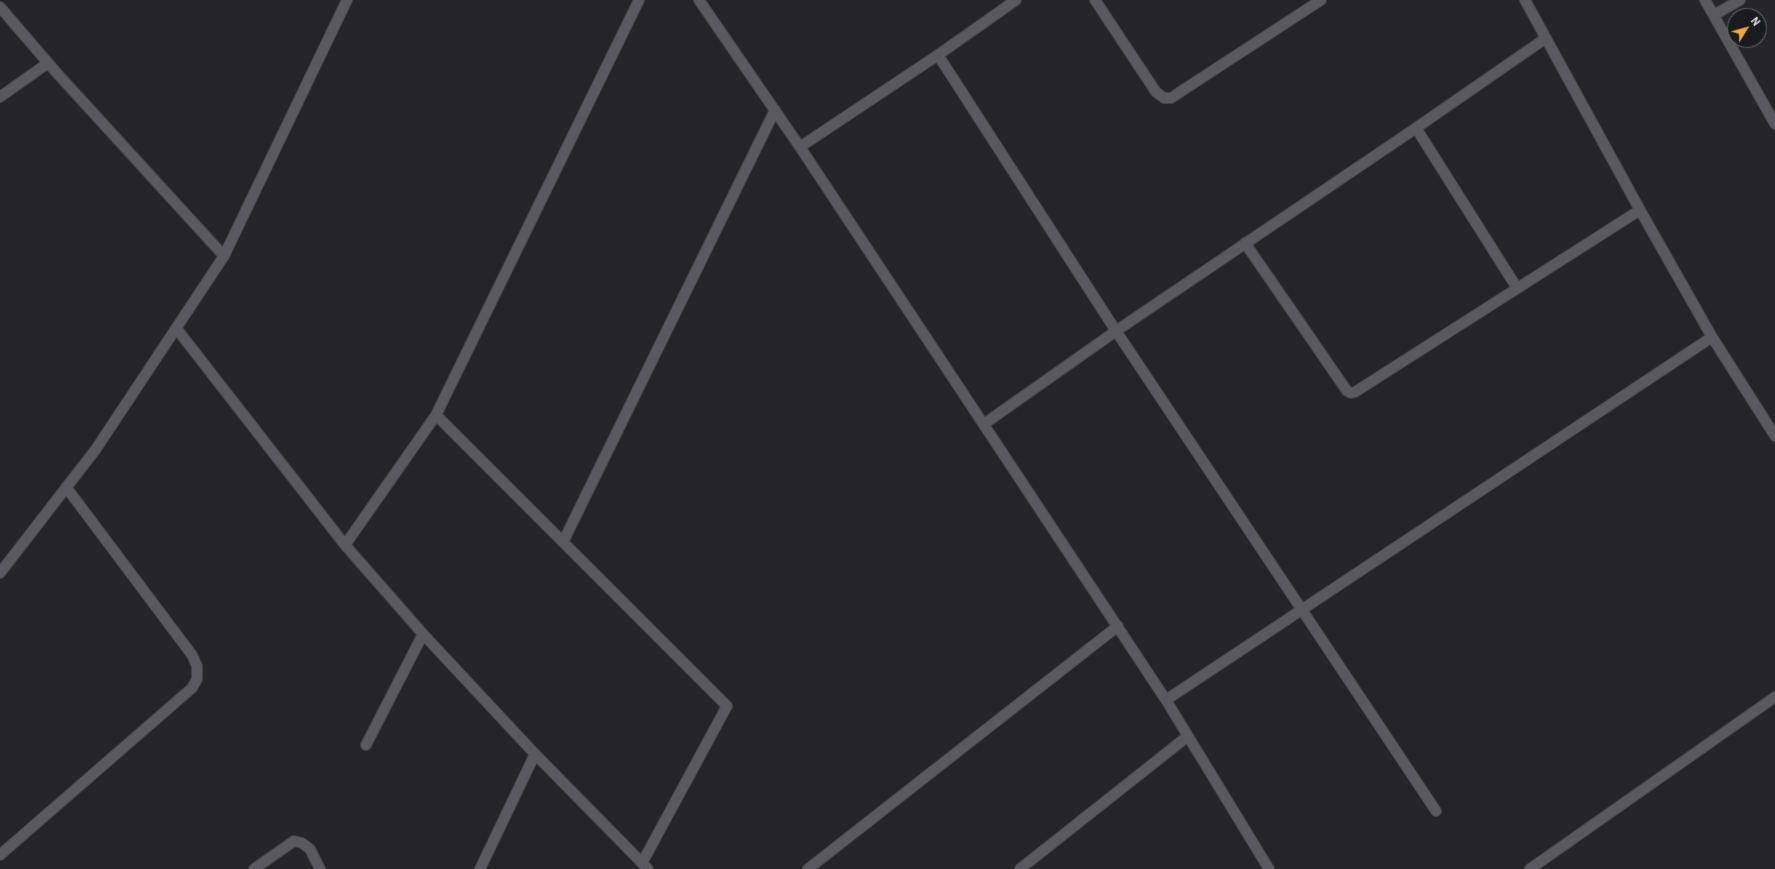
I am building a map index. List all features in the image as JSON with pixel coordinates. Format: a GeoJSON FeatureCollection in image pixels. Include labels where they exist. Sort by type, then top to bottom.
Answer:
{"type":"FeatureCollection","features":[{"type":"Feature","properties":{"kind":"street"},"geometry":{"type":"LineString","coordinates":[[0,573],[96,449],[224,256],[347,0]]}},
{"type":"Feature","properties":{"kind":"street"},"geometry":{"type":"LineString","coordinates":[[345,545],[436,415],[639,0]]}},
{"type":"Feature","properties":{"kind":"street"},"geometry":{"type":"LineString","coordinates":[[699,0],[775,110],[1118,626],[1166,700],[1269,869]]}},
{"type":"Feature","properties":{"kind":"street"},"geometry":{"type":"LineString","coordinates":[[800,148],[938,55],[1016,0]]}},
{"type":"Feature","properties":{"kind":"street"},"geometry":{"type":"LineString","coordinates":[[1095,0],[1156,92],[1164,98],[1171,98],[1321,0]]}},
{"type":"Feature","properties":{"kind":"street"},"geometry":{"type":"LineString","coordinates":[[1525,0],[1640,210],[1712,337],[1775,436]]}},
{"type":"Feature","properties":{"kind":"street"},"geometry":{"type":"LineString","coordinates":[[1705,0],[1775,124]]}},
{"type":"Feature","properties":{"kind":"street"},"geometry":{"type":"LineString","coordinates":[[1714,15],[1740,0]]}},
{"type":"Feature","properties":{"kind":"street"},"geometry":{"type":"LineString","coordinates":[[0,8],[48,63],[224,256]]}},
{"type":"Feature","properties":{"kind":"street"},"geometry":{"type":"LineString","coordinates":[[984,424],[1116,331],[1546,38]]}},
{"type":"Feature","properties":{"kind":"street"},"geometry":{"type":"LineString","coordinates":[[938,55],[1116,331],[1436,811]]}},
{"type":"Feature","properties":{"kind":"street"},"geometry":{"type":"LineString","coordinates":[[0,97],[48,63]]}},
{"type":"Feature","properties":{"kind":"street"},"geometry":{"type":"LineString","coordinates":[[563,542],[775,110]]}},
{"type":"Feature","properties":{"kind":"street"},"geometry":{"type":"LineString","coordinates":[[1416,128],[1517,288]]}},
{"type":"Feature","properties":{"kind":"street"},"geometry":{"type":"LineString","coordinates":[[1245,243],[1347,391],[1351,393],[1355,392],[1640,210]]}},
{"type":"Feature","properties":{"kind":"street"},"geometry":{"type":"LineString","coordinates":[[176,328],[345,545],[423,634],[535,754],[646,866],[727,706],[436,415]]}},
{"type":"Feature","properties":{"kind":"street"},"geometry":{"type":"LineString","coordinates":[[1166,700],[1712,337]]}},
{"type":"Feature","properties":{"kind":"street"},"geometry":{"type":"LineString","coordinates":[[0,855],[192,688],[197,679],[197,666],[192,655],[66,487]]}},
{"type":"Feature","properties":{"kind":"street"},"geometry":{"type":"LineString","coordinates":[[808,869],[1118,626]]}},
{"type":"Feature","properties":{"kind":"street"},"geometry":{"type":"LineString","coordinates":[[366,744],[423,634]]}},
{"type":"Feature","properties":{"kind":"street"},"geometry":{"type":"LineString","coordinates":[[1530,869],[1775,697]]}},
{"type":"Feature","properties":{"kind":"street"},"geometry":{"type":"LineString","coordinates":[[1020,869],[1188,736]]}},
{"type":"Feature","properties":{"kind":"street"},"geometry":{"type":"LineString","coordinates":[[480,869],[535,754]]}},
{"type":"Feature","properties":{"kind":"street"},"geometry":{"type":"LineString","coordinates":[[254,869],[294,841],[302,842],[310,849],[320,869]]}}]}
